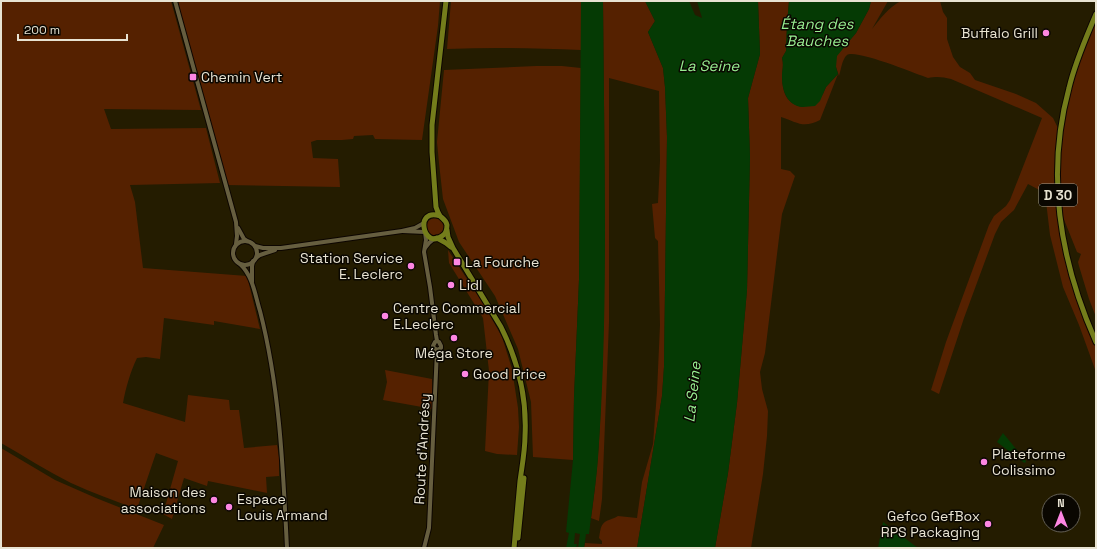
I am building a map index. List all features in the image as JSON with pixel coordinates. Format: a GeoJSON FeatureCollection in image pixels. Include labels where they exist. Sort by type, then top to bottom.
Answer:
{"type":"FeatureCollection","features":[{"type":"Feature","properties":{"kind":"main road"},"geometry":{"type":"LineString","coordinates":[[445,1],[430,134],[430,162],[434,208],[430,216],[426,218],[423,228],[430,237],[436,238],[453,248]]}},
{"type":"Feature","properties":{"kind":"main road"},"geometry":{"type":"LineString","coordinates":[[440,216],[436,206],[432,134],[445,1]]}},
{"type":"Feature","properties":{"kind":"main road","name":"D 30"},"geometry":{"type":"LineString","coordinates":[[1096,14],[1076,65],[1065,103],[1058,152],[1057,188],[1063,243],[1074,284],[1096,342]]}},
{"type":"Feature","properties":{"kind":"main road","name":"D 30"},"geometry":{"type":"LineString","coordinates":[[1083,46],[1096,18]]}},
{"type":"Feature","properties":{"kind":"main road"},"geometry":{"type":"LineString","coordinates":[[430,216],[440,216],[444,218],[446,222],[447,226],[443,236],[436,238]]}},
{"type":"Feature","properties":{"kind":"main road"},"geometry":{"type":"LineString","coordinates":[[446,230],[453,248],[501,327],[514,357],[522,387],[525,409],[524,473],[515,548]]}},
{"type":"Feature","properties":{"kind":"street"},"geometry":{"type":"LineString","coordinates":[[175,1],[236,222],[242,235],[247,241],[255,246],[263,248],[281,248],[402,231],[424,224]]}},
{"type":"Feature","properties":{"kind":"street"},"geometry":{"type":"LineString","coordinates":[[236,222],[237,236],[233,255],[235,260],[247,271],[253,284],[266,334],[271,361],[279,420],[287,548]]}},
{"type":"Feature","properties":{"kind":"street"},"geometry":{"type":"LineString","coordinates":[[402,231],[425,232]]}},
{"type":"Feature","properties":{"kind":"street","name":"Route d'Andrésy"},"geometry":{"type":"LineString","coordinates":[[424,548],[429,528],[437,350],[441,348],[439,342],[437,342],[424,252],[426,238],[425,232]]}},
{"type":"Feature","properties":{"kind":"street"},"geometry":{"type":"LineString","coordinates":[[425,248],[436,238]]}},
{"type":"Feature","properties":{"kind":"street"},"geometry":{"type":"LineString","coordinates":[[236,244],[241,241],[247,241]]}},
{"type":"Feature","properties":{"kind":"street"},"geometry":{"type":"LineString","coordinates":[[253,284],[252,266],[257,253],[255,246]]}},
{"type":"Feature","properties":{"kind":"street"},"geometry":{"type":"LineString","coordinates":[[240,264],[247,264],[260,255],[281,248]]}},
{"type":"Feature","properties":{"kind":"shaded area"},"geometry":{"type":"Polygon","coordinates":[[[171,1],[201,110],[104,109],[111,129],[206,128],[220,183],[130,185],[135,202],[143,268],[247,276],[260,329],[214,321],[214,325],[164,318],[160,359],[146,357],[137,358],[128,380],[123,403],[185,422],[188,395],[229,400],[230,410],[239,410],[244,448],[277,445],[279,457],[279,476],[266,477],[267,493],[208,481],[207,486],[184,478],[172,519],[163,514],[178,461],[156,453],[137,509],[71,483],[1,443],[1,2],[171,1]]]}},
{"type":"Feature","properties":{"kind":"shaded area"},"geometry":{"type":"Polygon","coordinates":[[[175,1],[440,1],[438,26],[422,140],[375,139],[373,135],[354,136],[353,139],[317,140],[311,142],[313,158],[338,159],[340,187],[226,185],[175,1]]]}},
{"type":"Feature","properties":{"kind":"shaded area"},"geometry":{"type":"Polygon","coordinates":[[[451,1],[581,1],[581,50],[514,48],[447,49],[451,1]]]}},
{"type":"Feature","properties":{"kind":"shaded area"},"geometry":{"type":"Polygon","coordinates":[[[603,1],[645,1],[655,21],[648,32],[663,68],[665,87],[667,137],[664,367],[662,396],[637,548],[584,548],[585,543],[602,544],[602,541],[599,538],[601,527],[606,521],[618,516],[637,518],[642,482],[653,444],[660,325],[658,241],[655,238],[652,204],[658,203],[660,161],[659,91],[609,78],[609,322],[602,499],[599,521],[591,518],[601,409],[604,300],[605,215],[603,1]]]}},
{"type":"Feature","properties":{"kind":"shaded area"},"geometry":{"type":"Polygon","coordinates":[[[758,1],[789,1],[786,51],[782,58],[782,83],[786,97],[792,103],[802,107],[823,94],[826,87],[838,74],[820,120],[809,124],[800,124],[781,117],[781,169],[790,171],[795,176],[782,214],[765,353],[760,372],[762,389],[768,411],[763,474],[751,548],[715,548],[728,473],[737,403],[747,290],[750,157],[748,98],[760,54],[758,1]]]}},
{"type":"Feature","properties":{"kind":"shaded area"},"geometry":{"type":"Polygon","coordinates":[[[871,1],[888,1],[872,29],[889,10],[901,1],[940,1],[943,12],[947,18],[947,39],[953,57],[960,67],[970,73],[975,80],[1016,94],[1036,103],[1053,118],[1058,128],[1058,136],[1067,87],[1096,16],[1096,317],[1078,262],[1081,254],[1077,252],[1059,207],[1069,266],[1096,344],[1096,372],[1063,287],[1050,235],[1045,193],[1028,184],[1014,210],[1001,222],[995,234],[964,318],[939,394],[931,390],[946,342],[989,225],[994,216],[1006,206],[1010,200],[1042,118],[951,79],[940,77],[928,78],[886,63],[853,54],[845,57],[839,76],[836,67],[836,56],[856,33],[869,9],[871,1]]]}},
{"type":"Feature","properties":{"kind":"shaded area"},"geometry":{"type":"Polygon","coordinates":[[[536,66],[581,68],[579,280],[573,460],[533,457],[531,402],[518,349],[495,296],[459,242],[443,199],[437,142],[444,70],[536,66]]]}},
{"type":"Feature","properties":{"kind":"shaded area"},"geometry":{"type":"Polygon","coordinates":[[[431,218],[439,218],[444,223],[442,234],[439,236],[431,236],[426,231],[426,223],[431,218]]]}},
{"type":"Feature","properties":{"kind":"shaded area"},"geometry":{"type":"Polygon","coordinates":[[[448,250],[484,305],[502,337],[512,369],[518,408],[519,427],[517,455],[497,454],[485,451],[489,371],[483,318],[449,263],[448,250]]]}},
{"type":"Feature","properties":{"kind":"shaded area"},"geometry":{"type":"Polygon","coordinates":[[[385,370],[432,379],[433,409],[383,400],[387,382],[385,370]]]}},
{"type":"Feature","properties":{"kind":"shaded area"},"geometry":{"type":"Polygon","coordinates":[[[1,448],[55,480],[164,525],[153,548],[1,548],[1,448]]]}},
{"type":"Feature","properties":{"kind":"water"},"geometry":{"type":"Polygon","coordinates":[[[581,1],[603,1],[605,230],[604,344],[598,458],[589,534],[586,534],[584,548],[578,548],[580,534],[575,533],[574,544],[577,544],[576,548],[566,548],[569,533],[566,532],[573,460],[579,280],[581,1]]]}},
{"type":"Feature","properties":{"kind":"water","name":"La Seine"},"geometry":{"type":"Polygon","coordinates":[[[645,1],[689,1],[695,15],[702,18],[697,1],[758,1],[760,54],[748,98],[750,157],[747,290],[737,403],[728,473],[715,548],[637,548],[662,396],[664,367],[667,137],[665,87],[663,68],[648,32],[655,21],[645,1]]]}},
{"type":"Feature","properties":{"kind":"water","name":"Étang des Bauches"},"geometry":{"type":"Polygon","coordinates":[[[789,1],[871,1],[869,9],[856,33],[837,56],[836,67],[838,74],[826,87],[820,101],[815,106],[803,107],[793,104],[784,92],[782,58],[786,51],[789,1]]]}},
{"type":"Feature","properties":{"kind":"water"},"geometry":{"type":"Polygon","coordinates":[[[1003,433],[1026,461],[1025,463],[997,442],[1003,433]]]}},
{"type":"Feature","properties":{"kind":"water"},"geometry":{"type":"Polygon","coordinates":[[[883,522],[918,548],[878,548],[883,522]]]}},
{"type":"Feature","properties":{"kind":"place","name":"Buffalo Grill"},"geometry":{"type":"Point","coordinates":[1046,33]}},
{"type":"Feature","properties":{"kind":"place","name":"Chemin Vert"},"geometry":{"type":"Point","coordinates":[193,77]}},
{"type":"Feature","properties":{"kind":"place","name":"La Fourche"},"geometry":{"type":"Point","coordinates":[457,262]}},
{"type":"Feature","properties":{"kind":"place","name":"Station Service E. Leclerc"},"geometry":{"type":"Point","coordinates":[411,266]}},
{"type":"Feature","properties":{"kind":"place","name":"Lidl"},"geometry":{"type":"Point","coordinates":[451,285]}},
{"type":"Feature","properties":{"kind":"place","name":"Centre Commercial E.Leclerc"},"geometry":{"type":"Point","coordinates":[385,316]}},
{"type":"Feature","properties":{"kind":"place","name":"Méga Store"},"geometry":{"type":"Point","coordinates":[454,338]}},
{"type":"Feature","properties":{"kind":"place","name":"Good Price"},"geometry":{"type":"Point","coordinates":[465,374]}},
{"type":"Feature","properties":{"kind":"place","name":"Plateforme Colissimo"},"geometry":{"type":"Point","coordinates":[984,462]}},
{"type":"Feature","properties":{"kind":"place","name":"Maison des associations"},"geometry":{"type":"Point","coordinates":[214,500]}},
{"type":"Feature","properties":{"kind":"place","name":"Espace Louis Armand"},"geometry":{"type":"Point","coordinates":[229,507]}},
{"type":"Feature","properties":{"kind":"place","name":"Gefco GefBox RPS Packaging"},"geometry":{"type":"Point","coordinates":[988,524]}}]}
